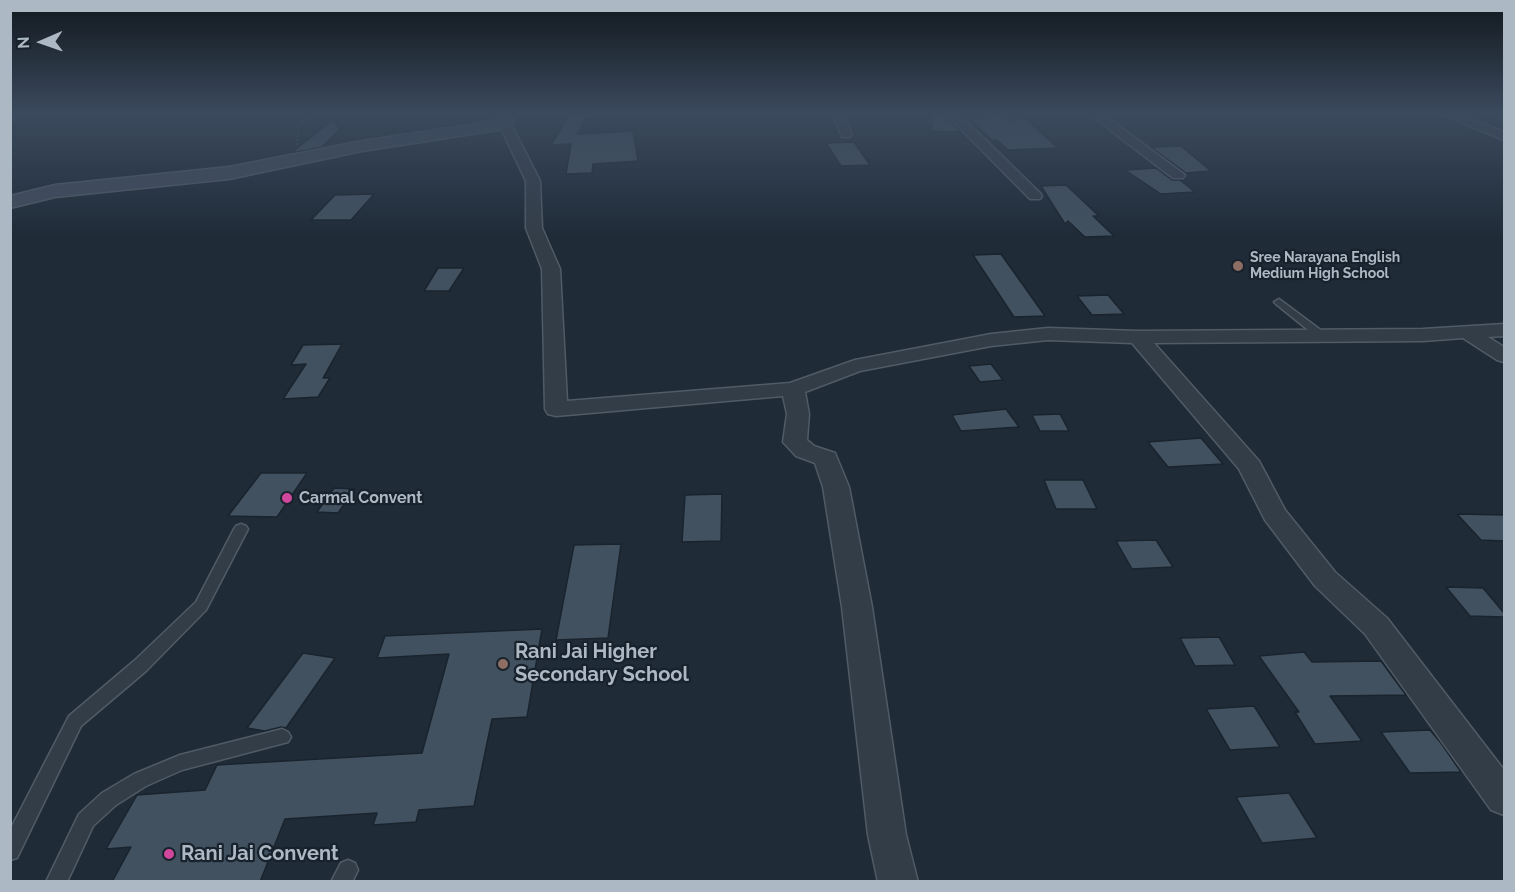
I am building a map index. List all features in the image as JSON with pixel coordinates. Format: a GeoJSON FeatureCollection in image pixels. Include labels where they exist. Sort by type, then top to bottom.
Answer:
{"type":"FeatureCollection","features":[{"type":"Feature","properties":{"kind":"street"},"geometry":{"type":"LineString","coordinates":[[10,202],[55,191],[229,173],[309,156]]}},
{"type":"Feature","properties":{"kind":"street"},"geometry":{"type":"LineString","coordinates":[[522,156],[533,181],[534,228],[550,269],[556,409],[794,389],[855,366],[991,340],[1048,334],[1138,337],[1322,336],[1504,330]]}},
{"type":"Feature","properties":{"kind":"street"},"geometry":{"type":"LineString","coordinates":[[994,156],[1035,196]]}},
{"type":"Feature","properties":{"kind":"street"},"geometry":{"type":"LineString","coordinates":[[1152,156],[1178,175]]}},
{"type":"Feature","properties":{"kind":"street"},"geometry":{"type":"LineString","coordinates":[[1467,332],[1504,356]]}},
{"type":"Feature","properties":{"kind":"street"},"geometry":{"type":"LineString","coordinates":[[1138,337],[1250,466],[1274,514],[1325,579],[1376,626],[1504,798]]}},
{"type":"Feature","properties":{"kind":"street"},"geometry":{"type":"LineString","coordinates":[[794,389],[798,414],[795,442],[805,451],[826,458],[836,487],[857,607],[887,835],[898,882]]}},
{"type":"Feature","properties":{"kind":"lane"},"geometry":{"type":"LineString","coordinates":[[1279,302],[1322,336]]}},
{"type":"Feature","properties":{"kind":"lane"},"geometry":{"type":"LineString","coordinates":[[10,851],[75,721],[140,666],[201,606],[241,529]]}},
{"type":"Feature","properties":{"kind":"lane"},"geometry":{"type":"LineString","coordinates":[[56,882],[86,820],[109,799],[140,780],[180,763],[282,737]]}},
{"type":"Feature","properties":{"kind":"building"},"geometry":{"type":"Polygon","coordinates":[[[569,156],[637,156],[638,161],[593,164],[592,173],[566,174],[569,156]]]}},
{"type":"Feature","properties":{"kind":"building"},"geometry":{"type":"Polygon","coordinates":[[[834,156],[863,156],[870,165],[841,166],[834,156]]]}},
{"type":"Feature","properties":{"kind":"building"},"geometry":{"type":"Polygon","coordinates":[[[1163,156],[1193,156],[1211,171],[1186,173],[1163,156]]]}},
{"type":"Feature","properties":{"kind":"building"},"geometry":{"type":"Polygon","coordinates":[[[1156,168],[1172,180],[1180,180],[1195,192],[1161,194],[1125,170],[1156,168]]]}},
{"type":"Feature","properties":{"kind":"building"},"geometry":{"type":"Polygon","coordinates":[[[1066,185],[1099,216],[1093,216],[1114,236],[1085,237],[1068,221],[1065,224],[1041,186],[1066,185]]]}},
{"type":"Feature","properties":{"kind":"building"},"geometry":{"type":"Polygon","coordinates":[[[374,194],[351,220],[311,220],[335,195],[374,194]]]}},
{"type":"Feature","properties":{"kind":"building"},"geometry":{"type":"Polygon","coordinates":[[[1001,254],[1045,316],[1014,317],[973,255],[1001,254]]]}},
{"type":"Feature","properties":{"kind":"building"},"geometry":{"type":"Polygon","coordinates":[[[438,268],[464,268],[449,291],[424,291],[438,268]]]}},
{"type":"Feature","properties":{"kind":"building"},"geometry":{"type":"Polygon","coordinates":[[[1108,295],[1124,314],[1092,315],[1077,296],[1108,295]]]}},
{"type":"Feature","properties":{"kind":"building"},"geometry":{"type":"Polygon","coordinates":[[[342,344],[323,378],[330,378],[318,397],[283,399],[306,364],[291,365],[303,345],[342,344]]]}},
{"type":"Feature","properties":{"kind":"building"},"geometry":{"type":"Polygon","coordinates":[[[991,364],[1003,380],[980,382],[969,366],[991,364]]]}},
{"type":"Feature","properties":{"kind":"building"},"geometry":{"type":"Polygon","coordinates":[[[1006,409],[1019,427],[961,431],[952,415],[1006,409]]]}},
{"type":"Feature","properties":{"kind":"building"},"geometry":{"type":"Polygon","coordinates":[[[1060,414],[1069,431],[1040,431],[1032,415],[1060,414]]]}},
{"type":"Feature","properties":{"kind":"building"},"geometry":{"type":"Polygon","coordinates":[[[1201,438],[1223,464],[1168,467],[1148,442],[1201,438]]]}},
{"type":"Feature","properties":{"kind":"building"},"geometry":{"type":"Polygon","coordinates":[[[261,473],[307,473],[277,517],[228,516],[261,473]]]}},
{"type":"Feature","properties":{"kind":"building"},"geometry":{"type":"Polygon","coordinates":[[[1044,480],[1083,480],[1097,509],[1056,509],[1044,480]]]}},
{"type":"Feature","properties":{"kind":"building"},"geometry":{"type":"Polygon","coordinates":[[[334,488],[355,489],[338,513],[317,512],[334,488]]]}},
{"type":"Feature","properties":{"kind":"building"},"geometry":{"type":"Polygon","coordinates":[[[722,494],[721,541],[682,542],[685,495],[722,494]]]}},
{"type":"Feature","properties":{"kind":"building"},"geometry":{"type":"Polygon","coordinates":[[[1457,514],[1504,515],[1504,541],[1481,540],[1457,514]]]}},
{"type":"Feature","properties":{"kind":"building"},"geometry":{"type":"Polygon","coordinates":[[[1156,540],[1173,567],[1132,569],[1116,541],[1156,540]]]}},
{"type":"Feature","properties":{"kind":"building"},"geometry":{"type":"Polygon","coordinates":[[[621,544],[608,638],[556,640],[574,545],[621,544]]]}},
{"type":"Feature","properties":{"kind":"building"},"geometry":{"type":"Polygon","coordinates":[[[1446,587],[1483,588],[1504,613],[1504,617],[1470,616],[1446,587]]]}},
{"type":"Feature","properties":{"kind":"building"},"geometry":{"type":"Polygon","coordinates":[[[542,629],[527,717],[492,719],[474,806],[419,810],[416,822],[373,825],[377,813],[285,819],[260,882],[112,882],[131,847],[106,849],[137,795],[205,790],[217,765],[422,753],[449,654],[377,658],[385,636],[542,629]]]}},
{"type":"Feature","properties":{"kind":"building"},"geometry":{"type":"Polygon","coordinates":[[[1219,637],[1235,665],[1195,666],[1180,638],[1219,637]]]}},
{"type":"Feature","properties":{"kind":"building"},"geometry":{"type":"Polygon","coordinates":[[[1304,652],[1312,662],[1381,661],[1406,695],[1330,696],[1362,741],[1315,744],[1295,712],[1299,712],[1259,656],[1304,652]]]}},
{"type":"Feature","properties":{"kind":"building"},"geometry":{"type":"Polygon","coordinates":[[[303,653],[335,658],[286,728],[265,731],[247,728],[303,653]]]}},
{"type":"Feature","properties":{"kind":"building"},"geometry":{"type":"Polygon","coordinates":[[[1254,706],[1280,747],[1230,750],[1206,709],[1254,706]]]}},
{"type":"Feature","properties":{"kind":"building"},"geometry":{"type":"Polygon","coordinates":[[[1430,730],[1461,772],[1410,773],[1381,732],[1430,730]]]}},
{"type":"Feature","properties":{"kind":"building"},"geometry":{"type":"Polygon","coordinates":[[[1289,793],[1317,838],[1262,843],[1236,797],[1289,793]]]}},
{"type":"Feature","properties":{"kind":"place","name":"Sree Narayana English Medium High School"},"geometry":{"type":"Point","coordinates":[1238,266]}},
{"type":"Feature","properties":{"kind":"place","name":"Carmal Convent"},"geometry":{"type":"Point","coordinates":[287,498]}},
{"type":"Feature","properties":{"kind":"place","name":"Rani Jai Higher Secondary School"},"geometry":{"type":"Point","coordinates":[503,664]}},
{"type":"Feature","properties":{"kind":"place","name":"Rani Jai Convent"},"geometry":{"type":"Point","coordinates":[169,854]}}]}
